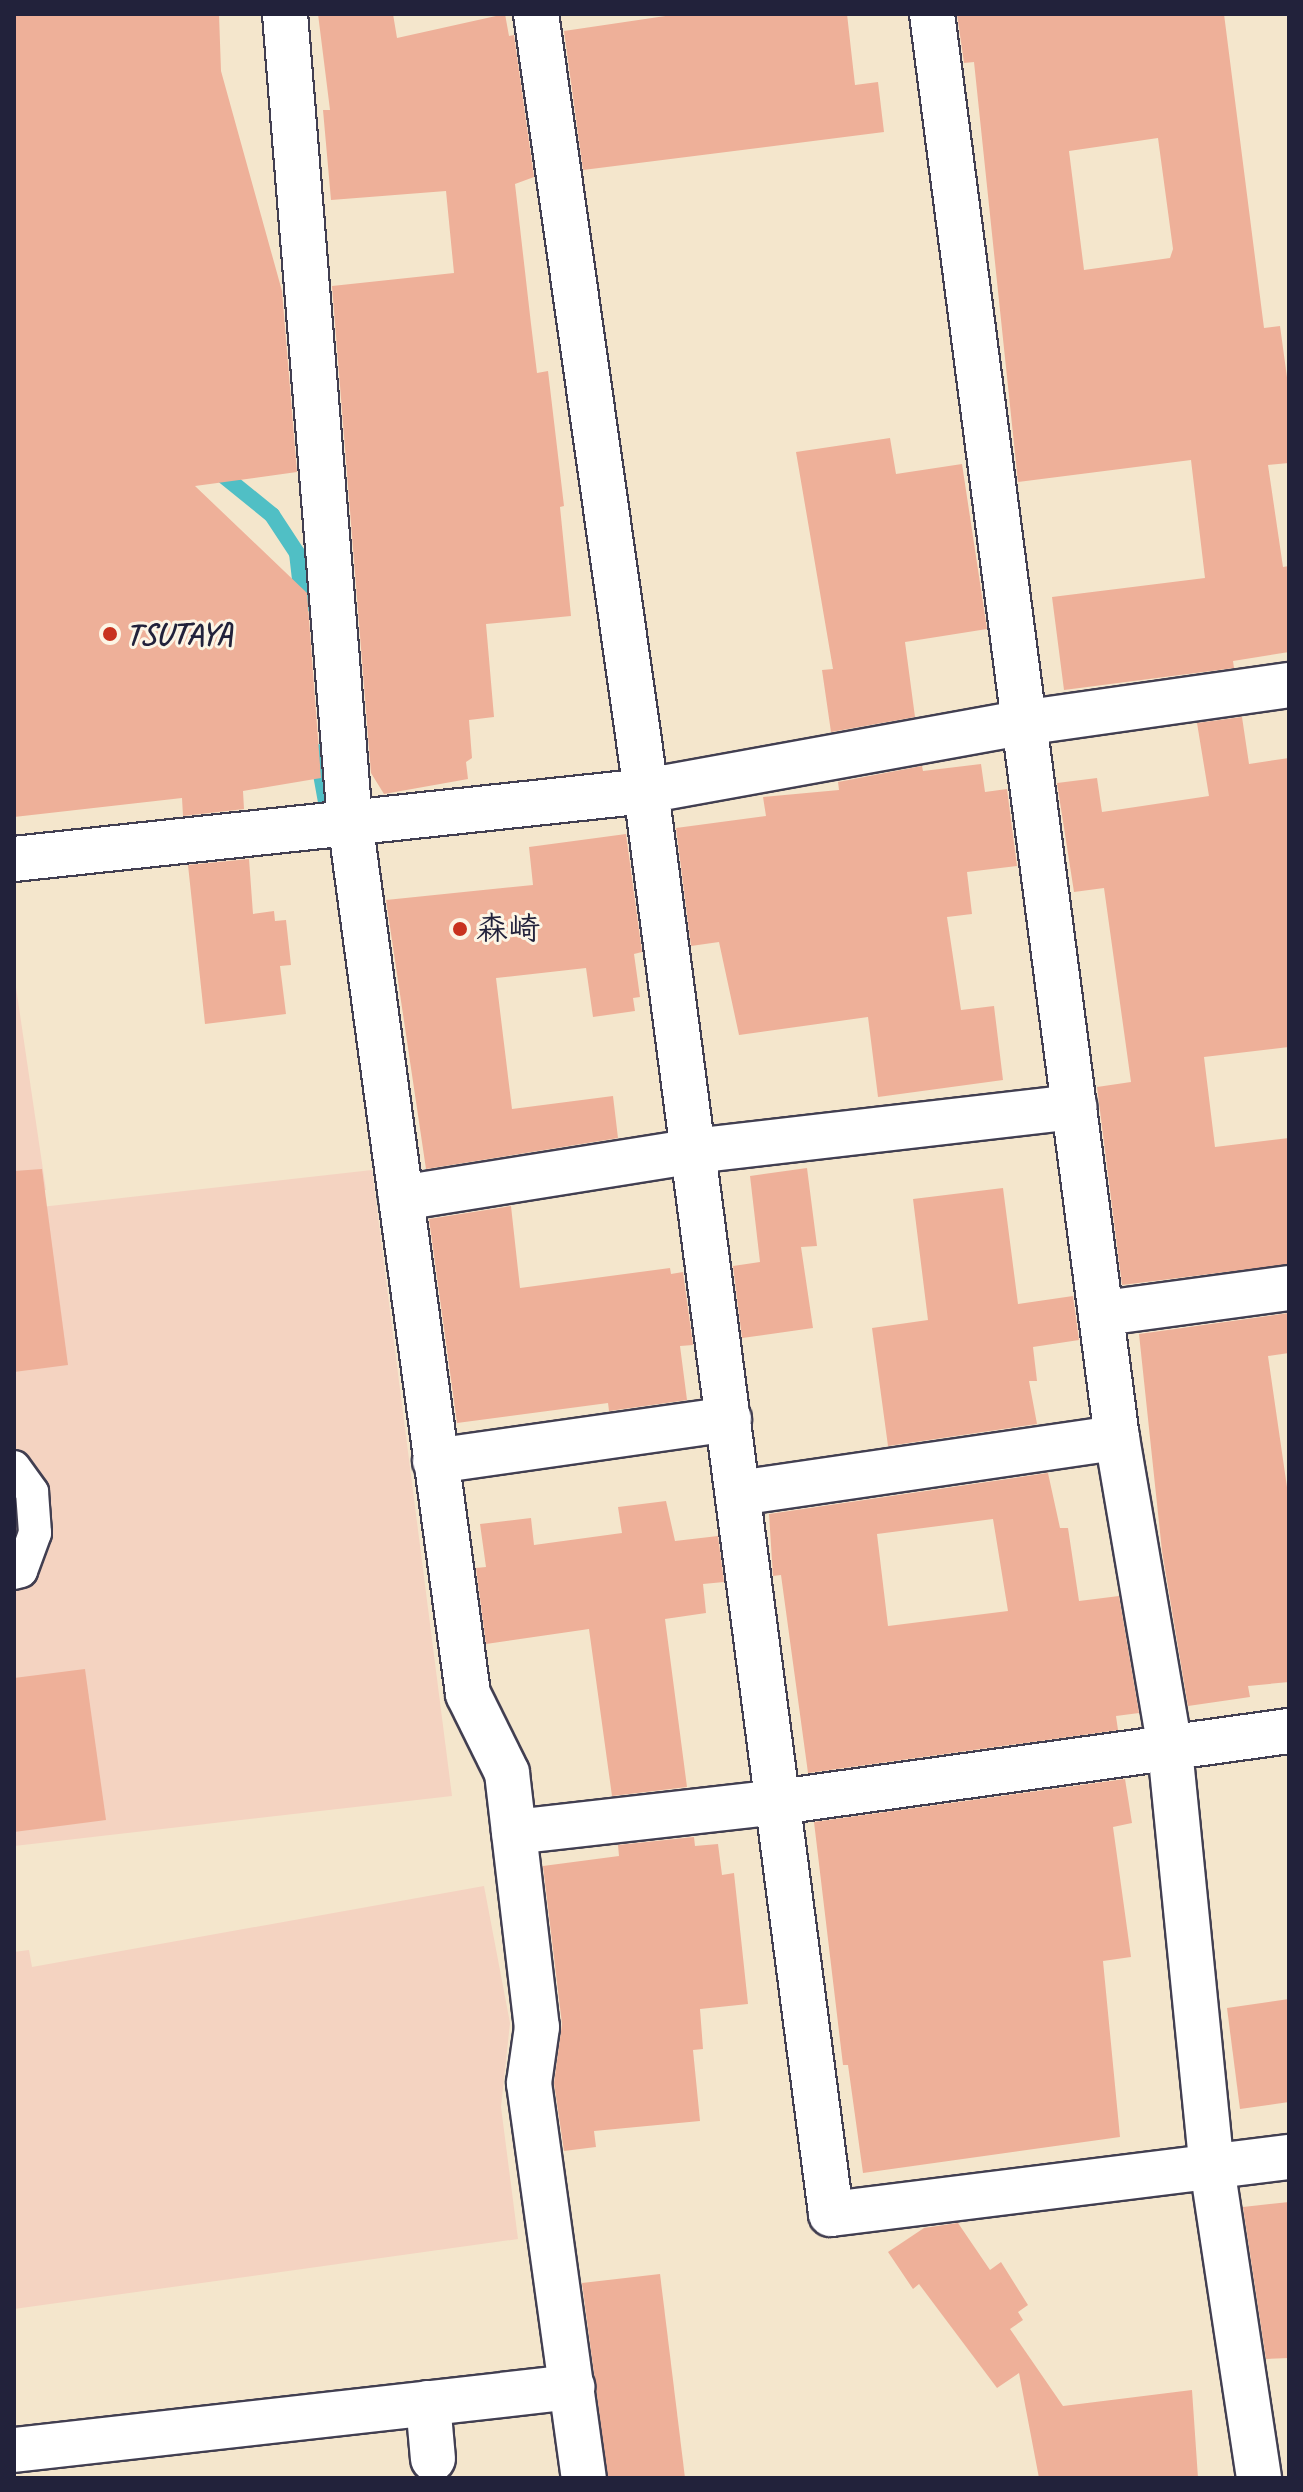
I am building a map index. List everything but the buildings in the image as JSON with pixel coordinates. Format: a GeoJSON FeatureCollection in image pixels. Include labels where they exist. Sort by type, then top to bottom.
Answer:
{"type":"FeatureCollection","features":[{"type":"Feature","properties":{"kind":"street"},"geometry":{"type":"LineString","coordinates":[[285,14],[350,821],[468,1694],[507,1773],[537,2027],[529,2083],[555,2388],[584,2478]]}},
{"type":"Feature","properties":{"kind":"street"},"geometry":{"type":"LineString","coordinates":[[536,14],[646,791],[831,2214],[1289,2157]]}},
{"type":"Feature","properties":{"kind":"street"},"geometry":{"type":"LineString","coordinates":[[932,14],[991,441],[1022,723],[1104,1313],[1117,1438],[1170,1749],[1212,2167],[1259,2478]]}},
{"type":"Feature","properties":{"kind":"street"},"geometry":{"type":"LineString","coordinates":[[14,859],[646,791],[1022,723],[1289,685]]}},
{"type":"Feature","properties":{"kind":"street"},"geometry":{"type":"LineString","coordinates":[[401,1198],[693,1151],[1074,1107]]}},
{"type":"Feature","properties":{"kind":"street"},"geometry":{"type":"LineString","coordinates":[[1104,1313],[1289,1288]]}},
{"type":"Feature","properties":{"kind":"street"},"geometry":{"type":"LineString","coordinates":[[435,1461],[729,1419]]}},
{"type":"Feature","properties":{"kind":"street"},"geometry":{"type":"LineString","coordinates":[[738,1493],[1117,1438]]}},
{"type":"Feature","properties":{"kind":"street"},"geometry":{"type":"LineString","coordinates":[[514,1832],[779,1802],[1289,1731]]}},
{"type":"Feature","properties":{"kind":"street"},"geometry":{"type":"LineString","coordinates":[[14,2450],[555,2388]]}},
{"type":"Feature","properties":{"kind":"street"},"geometry":{"type":"LineString","coordinates":[[428,2403],[433,2459]]}},
{"type":"Feature","properties":{"kind":"lane"},"geometry":{"type":"LineString","coordinates":[[14,1467],[32,1492],[35,1533],[21,1571],[14,1573]]}},
{"type":"Feature","properties":{"kind":"shaded area"},"geometry":{"type":"Polygon","coordinates":[[[14,974],[46,1190],[14,1193],[14,974]]]}},
{"type":"Feature","properties":{"kind":"shaded area"},"geometry":{"type":"Polygon","coordinates":[[[372,1170],[452,1796],[14,1846],[14,1210],[372,1170]]]}},
{"type":"Feature","properties":{"kind":"shaded area"},"geometry":{"type":"Polygon","coordinates":[[[484,1886],[510,2023],[501,2107],[518,2239],[14,2309],[14,1952],[29,1950],[32,1967],[484,1886]]]}},
{"type":"Feature","properties":{"kind":"waterway"},"geometry":{"type":"LineString","coordinates":[[214,468],[272,515],[297,553],[303,606]]}},
{"type":"Feature","properties":{"kind":"waterway"},"geometry":{"type":"LineString","coordinates":[[317,752],[330,824]]}},
{"type":"Feature","properties":{"kind":"place","name":"TSUTAYA"},"geometry":{"type":"Point","coordinates":[110,634]}},
{"type":"Feature","properties":{"kind":"place","name":"森崎"},"geometry":{"type":"Point","coordinates":[460,929]}}]}
